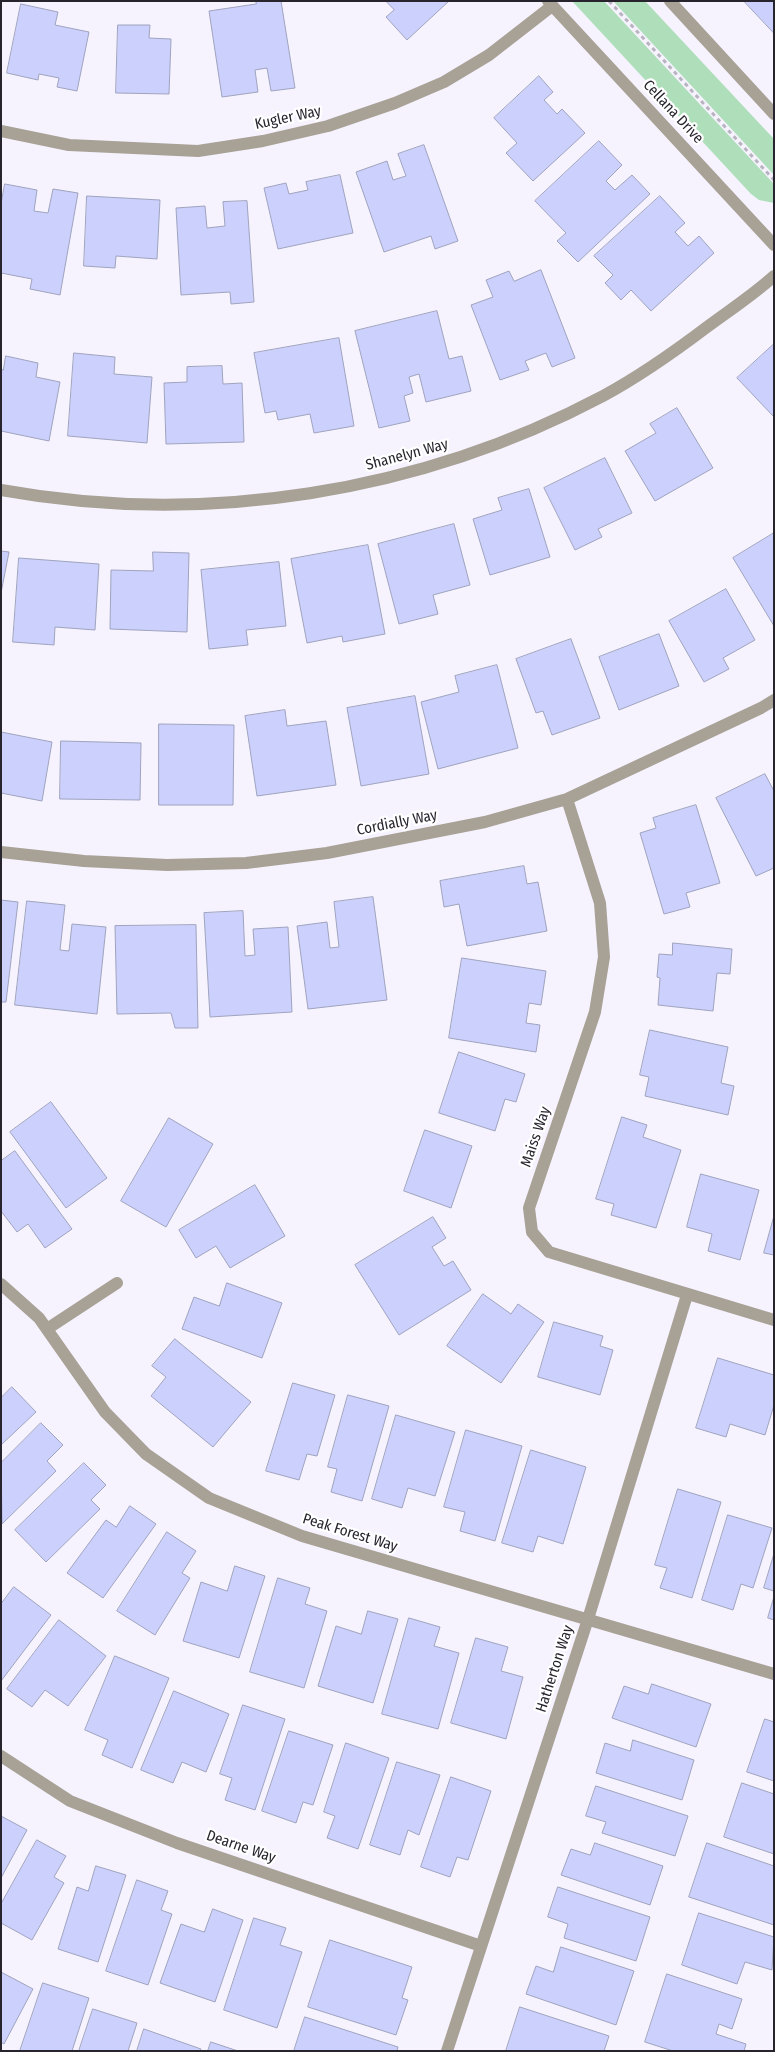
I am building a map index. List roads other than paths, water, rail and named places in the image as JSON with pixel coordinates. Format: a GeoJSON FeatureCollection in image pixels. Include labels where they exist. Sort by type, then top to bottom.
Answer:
{"type":"FeatureCollection","features":[{"type":"Feature","properties":{"kind":"street"},"geometry":{"type":"LineString","coordinates":[[670,1],[774,114]]}},
{"type":"Feature","properties":{"kind":"street","name":"Kugler Way"},"geometry":{"type":"LineString","coordinates":[[1,131],[69,145],[198,151],[263,141],[319,128],[396,103],[444,82],[489,55],[550,3]]}},
{"type":"Feature","properties":{"kind":"street","name":"Cellana Drive"},"geometry":{"type":"LineString","coordinates":[[550,3],[774,245]]}},
{"type":"Feature","properties":{"kind":"street","name":"Shanelyn Way"},"geometry":{"type":"LineString","coordinates":[[1,490],[43,498],[107,504],[203,505],[303,495],[392,478],[466,456],[538,427],[604,395],[662,360],[774,276]]}},
{"type":"Feature","properties":{"kind":"street","name":"Cordially Way"},"geometry":{"type":"LineString","coordinates":[[1,852],[84,861],[148,864],[246,863],[337,851],[485,822],[567,799],[761,708],[774,700]]}},
{"type":"Feature","properties":{"kind":"street","name":"Maiss Way"},"geometry":{"type":"LineString","coordinates":[[567,799],[600,903],[604,957],[595,1012],[529,1208],[532,1232],[549,1252],[774,1320]]}},
{"type":"Feature","properties":{"kind":"street"},"geometry":{"type":"LineString","coordinates":[[48,1329],[117,1283]]}},
{"type":"Feature","properties":{"kind":"street","name":"Peak Forest Way"},"geometry":{"type":"LineString","coordinates":[[1,1284],[40,1318],[105,1412],[146,1454],[209,1498],[302,1536],[774,1674]]}},
{"type":"Feature","properties":{"kind":"street","name":"Hatherton Way"},"geometry":{"type":"LineString","coordinates":[[447,2051],[588,1619],[687,1295]]}},
{"type":"Feature","properties":{"kind":"street","name":"Dearne Way"},"geometry":{"type":"LineString","coordinates":[[1,1756],[70,1802],[177,1843],[481,1946]]}}]}
